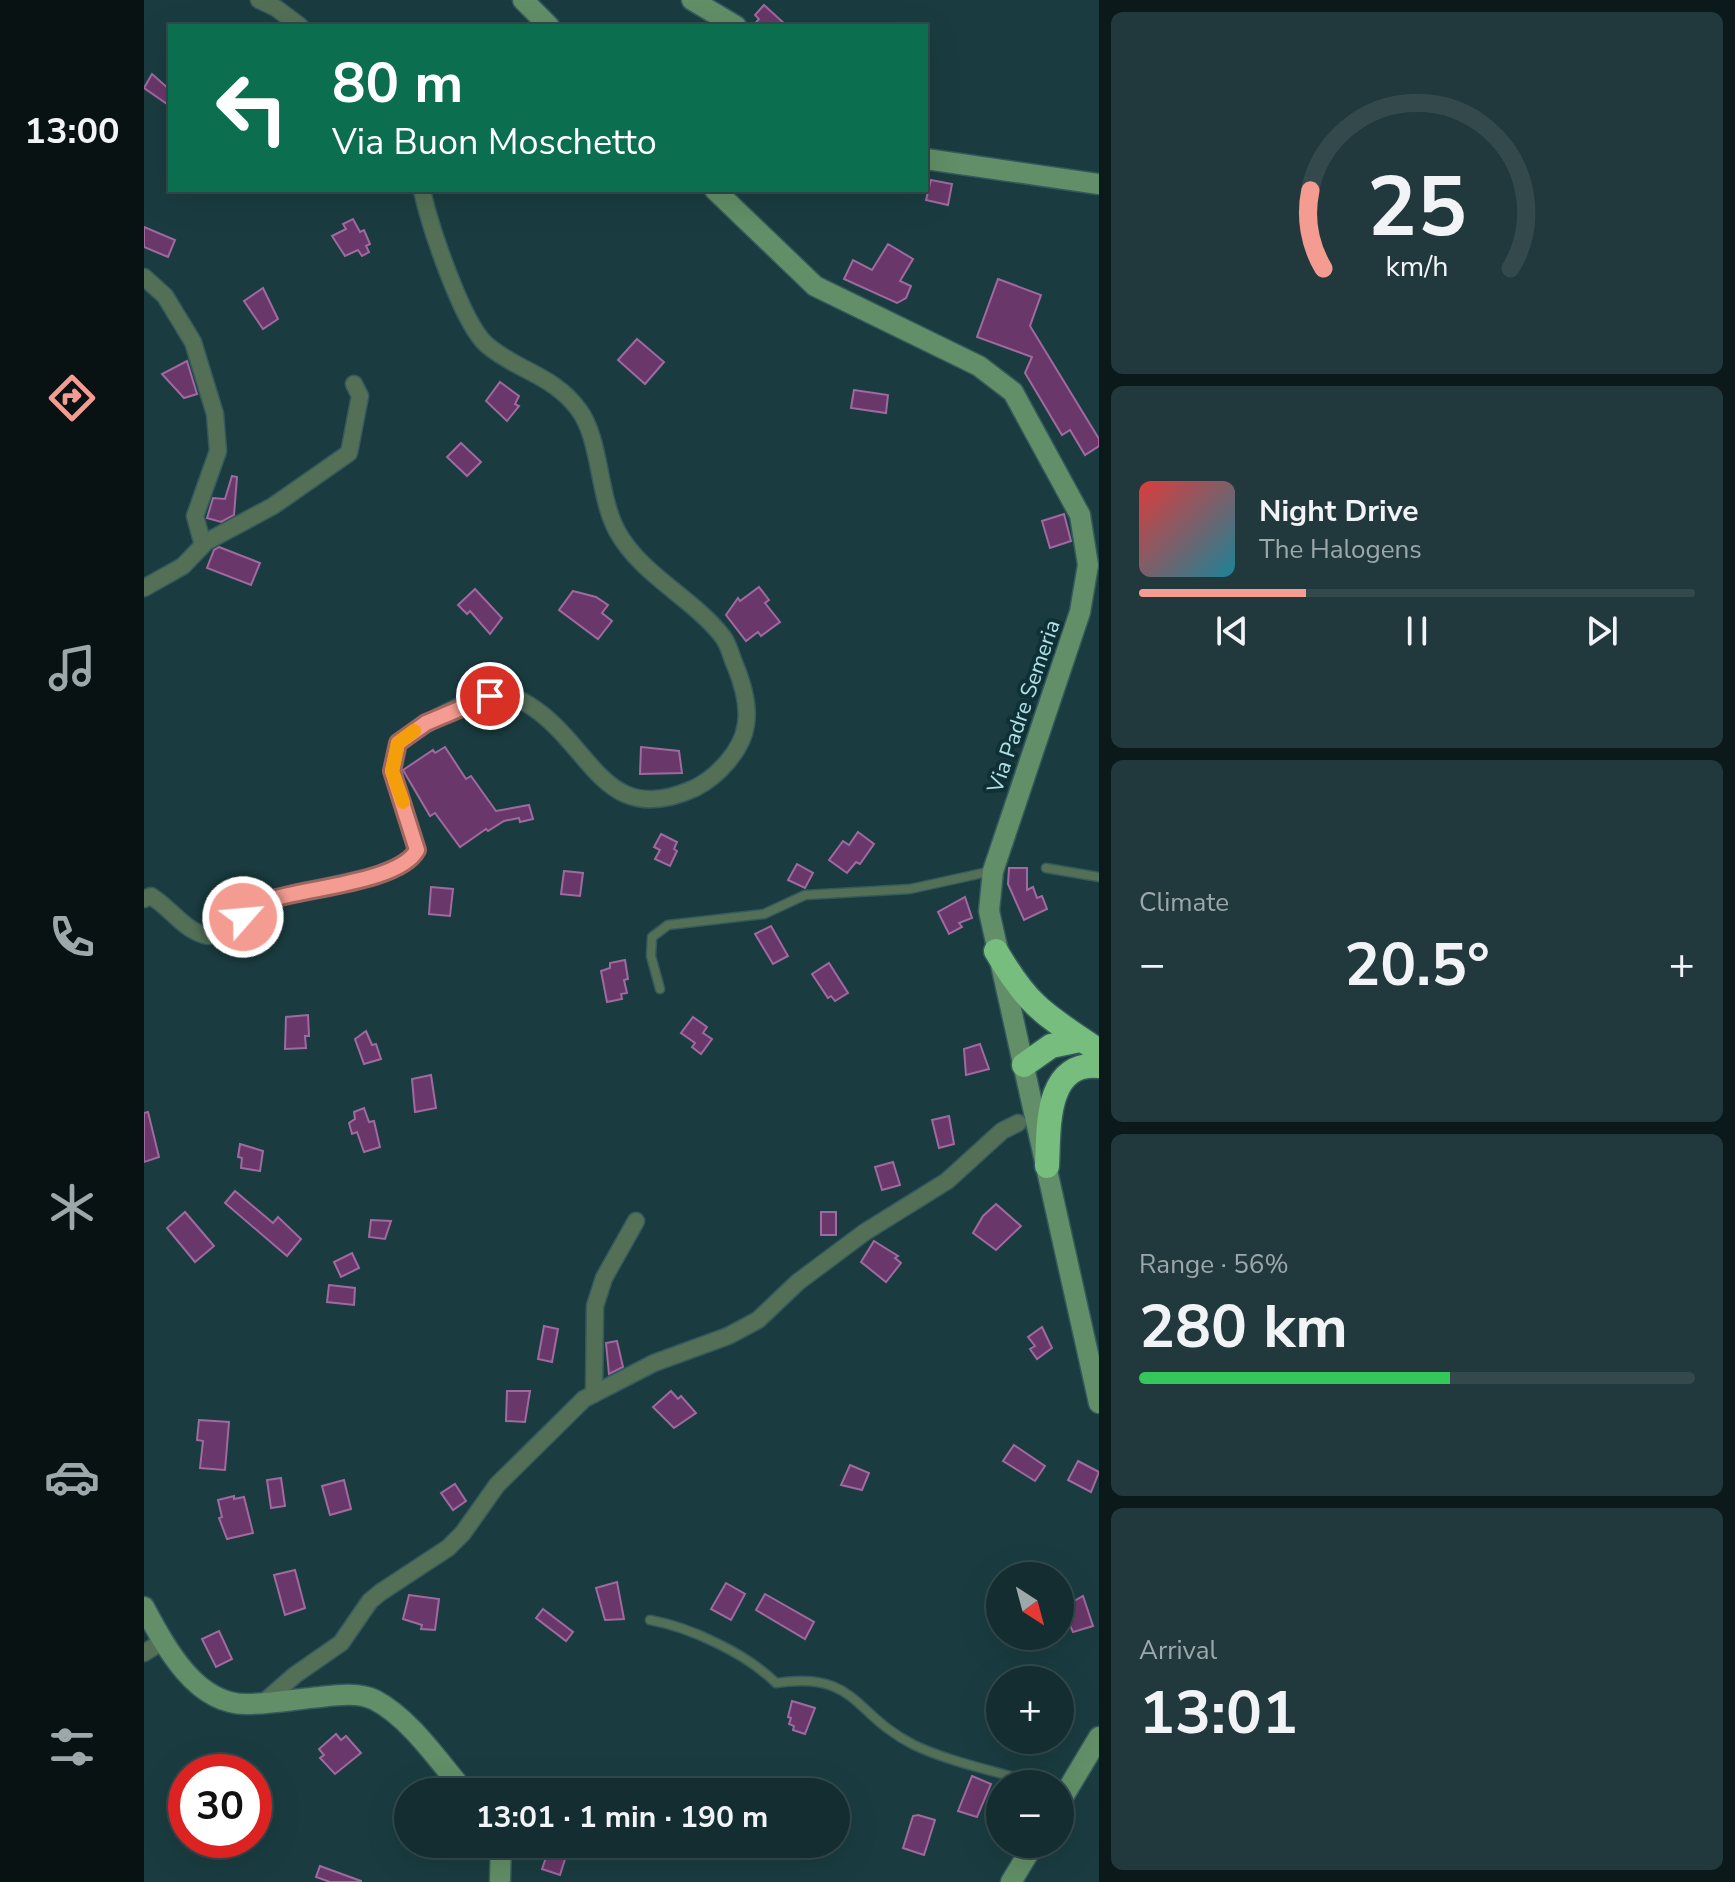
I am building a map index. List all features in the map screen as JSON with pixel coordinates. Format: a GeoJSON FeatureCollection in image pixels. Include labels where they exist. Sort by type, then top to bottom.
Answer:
{"type":"FeatureCollection","features":[{"type":"Feature","properties":{"kind":"highway"},"geometry":{"type":"LineString","coordinates":[[996,951],[1027,998],[1090,1046]]}},
{"type":"Feature","properties":{"kind":"highway"},"geometry":{"type":"LineString","coordinates":[[1024,1065],[1051,1046],[1090,1046]]}},
{"type":"Feature","properties":{"kind":"highway"},"geometry":{"type":"LineString","coordinates":[[1024,1065],[1054,1071],[1099,1066]]}},
{"type":"Feature","properties":{"kind":"highway"},"geometry":{"type":"LineString","coordinates":[[1047,1166],[1050,1105],[1062,1082],[1075,1070]]}},
{"type":"Feature","properties":{"kind":"main road"},"geometry":{"type":"LineString","coordinates":[[523,0],[547,24]]}},
{"type":"Feature","properties":{"kind":"main road"},"geometry":{"type":"LineString","coordinates":[[692,0],[733,24]]}},
{"type":"Feature","properties":{"kind":"main road"},"geometry":{"type":"LineString","coordinates":[[928,159],[1099,184]]}},
{"type":"Feature","properties":{"kind":"main road","name":"Via Padre Semeria"},"geometry":{"type":"LineString","coordinates":[[717,192],[815,286],[979,366],[999,379],[1013,392],[1027,414],[1080,515],[1088,565],[1080,612],[993,871],[989,911],[1047,1166],[1091,1340],[1099,1403]]}},
{"type":"Feature","properties":{"kind":"main road"},"geometry":{"type":"LineString","coordinates":[[144,1607],[163,1641],[188,1674],[215,1697],[245,1704],[340,1695],[372,1699],[398,1716],[453,1778]]}},
{"type":"Feature","properties":{"kind":"main road"},"geometry":{"type":"LineString","coordinates":[[1074,1777],[1099,1737]]}},
{"type":"Feature","properties":{"kind":"main road"},"geometry":{"type":"LineString","coordinates":[[500,1882],[501,1858]]}},
{"type":"Feature","properties":{"kind":"main road"},"geometry":{"type":"LineString","coordinates":[[1011,1882],[1026,1858]]}},
{"type":"Feature","properties":{"kind":"street"},"geometry":{"type":"LineString","coordinates":[[259,0],[297,24]]}},
{"type":"Feature","properties":{"kind":"street"},"geometry":{"type":"LineString","coordinates":[[144,899],[151,896],[168,906],[192,933],[208,936],[267,901],[392,870],[412,860],[417,850],[414,832],[392,771],[398,743],[426,723],[490,696],[517,697],[543,713],[620,794],[647,801],[673,798],[702,784],[719,772],[737,747],[746,724],[743,685],[724,639],[649,569],[617,532],[604,498],[595,453],[581,413],[556,384],[485,344],[459,305],[423,192]]}},
{"type":"Feature","properties":{"kind":"street"},"geometry":{"type":"LineString","coordinates":[[144,277],[165,296],[193,342],[215,414],[218,451],[195,516],[203,545]]}},
{"type":"Feature","properties":{"kind":"street"},"geometry":{"type":"LineString","coordinates":[[144,588],[183,566],[203,545],[273,506],[349,453],[360,396],[354,384]]}},
{"type":"Feature","properties":{"kind":"street"},"geometry":{"type":"LineString","coordinates":[[263,1703],[295,1675],[341,1643],[381,1592],[448,1548],[463,1533],[497,1485],[568,1413],[594,1394],[654,1363],[728,1336],[758,1320],[798,1282],[865,1232],[947,1181],[1002,1131],[1018,1123]]}},
{"type":"Feature","properties":{"kind":"street"},"geometry":{"type":"LineString","coordinates":[[594,1394],[595,1306],[604,1278],[636,1221]]}},
{"type":"Feature","properties":{"kind":"street"},"geometry":{"type":"LineString","coordinates":[[144,1653],[163,1641]]}},
{"type":"Feature","properties":{"kind":"lane"},"geometry":{"type":"LineString","coordinates":[[1046,868],[1099,877]]}},
{"type":"Feature","properties":{"kind":"lane"},"geometry":{"type":"LineString","coordinates":[[660,989],[651,956],[652,937],[668,925],[764,914],[805,895],[910,889],[993,871]]}},
{"type":"Feature","properties":{"kind":"lane"},"geometry":{"type":"LineString","coordinates":[[650,1620],[697,1635],[757,1667],[776,1683],[823,1681],[837,1686],[881,1724],[915,1745],[993,1770]]}},
{"type":"Feature","properties":{"kind":"building"},"geometry":{"type":"Polygon","coordinates":[[[764,5],[785,24],[755,24],[759,19],[755,15],[764,5]]]}},
{"type":"Feature","properties":{"kind":"building"},"geometry":{"type":"Polygon","coordinates":[[[152,74],[168,88],[168,105],[144,88],[152,74]]]}},
{"type":"Feature","properties":{"kind":"building"},"geometry":{"type":"Polygon","coordinates":[[[931,180],[952,184],[948,205],[926,200],[931,180]]]}},
{"type":"Feature","properties":{"kind":"building"},"geometry":{"type":"Polygon","coordinates":[[[353,219],[360,232],[364,230],[370,244],[366,246],[369,252],[362,256],[358,250],[345,256],[332,236],[346,229],[343,224],[353,219]]]}},
{"type":"Feature","properties":{"kind":"building"},"geometry":{"type":"Polygon","coordinates":[[[144,227],[175,240],[168,257],[144,247],[144,227]]]}},
{"type":"Feature","properties":{"kind":"building"},"geometry":{"type":"Polygon","coordinates":[[[888,244],[913,259],[900,281],[911,286],[906,298],[897,303],[844,279],[853,260],[872,270],[888,244]]]}},
{"type":"Feature","properties":{"kind":"building"},"geometry":{"type":"Polygon","coordinates":[[[998,279],[1041,295],[1030,326],[1099,439],[1099,446],[1085,455],[1070,430],[1062,435],[1025,373],[1032,357],[977,337],[998,279]]]}},
{"type":"Feature","properties":{"kind":"building"},"geometry":{"type":"Polygon","coordinates":[[[263,288],[278,319],[263,329],[244,301],[263,288]]]}},
{"type":"Feature","properties":{"kind":"building"},"geometry":{"type":"Polygon","coordinates":[[[637,339],[664,362],[645,384],[618,360],[637,339]]]}},
{"type":"Feature","properties":{"kind":"building"},"geometry":{"type":"Polygon","coordinates":[[[187,361],[197,394],[184,398],[162,374],[187,361]]]}},
{"type":"Feature","properties":{"kind":"building"},"geometry":{"type":"Polygon","coordinates":[[[500,382],[519,396],[515,404],[519,406],[507,421],[486,401],[500,382]]]}},
{"type":"Feature","properties":{"kind":"building"},"geometry":{"type":"Polygon","coordinates":[[[854,390],[888,395],[886,413],[851,408],[854,390]]]}},
{"type":"Feature","properties":{"kind":"building"},"geometry":{"type":"Polygon","coordinates":[[[461,443],[481,462],[467,476],[447,457],[461,443]]]}},
{"type":"Feature","properties":{"kind":"building"},"geometry":{"type":"Polygon","coordinates":[[[232,476],[237,477],[234,515],[221,522],[207,518],[213,498],[225,499],[232,476]]]}},
{"type":"Feature","properties":{"kind":"building"},"geometry":{"type":"Polygon","coordinates":[[[1064,514],[1071,541],[1050,548],[1042,521],[1064,514]]]}},
{"type":"Feature","properties":{"kind":"building"},"geometry":{"type":"Polygon","coordinates":[[[219,547],[260,563],[251,585],[207,568],[214,550],[219,547]]]}},
{"type":"Feature","properties":{"kind":"building"},"geometry":{"type":"Polygon","coordinates":[[[759,587],[769,600],[765,603],[780,622],[761,636],[758,632],[746,641],[726,615],[738,598],[740,601],[759,587]]]}},
{"type":"Feature","properties":{"kind":"building"},"geometry":{"type":"Polygon","coordinates":[[[475,589],[502,618],[490,634],[470,611],[467,614],[458,605],[475,589]]]}},
{"type":"Feature","properties":{"kind":"building"},"geometry":{"type":"Polygon","coordinates":[[[573,591],[596,597],[608,605],[602,613],[612,621],[598,639],[559,610],[573,591]]]}},
{"type":"Feature","properties":{"kind":"building"},"geometry":{"type":"Polygon","coordinates":[[[445,747],[466,779],[471,776],[496,811],[529,805],[533,819],[504,821],[460,847],[435,813],[430,816],[403,770],[433,750],[435,753],[445,747]]]}},
{"type":"Feature","properties":{"kind":"building"},"geometry":{"type":"Polygon","coordinates":[[[641,747],[679,751],[682,773],[640,774],[641,747]]]}},
{"type":"Feature","properties":{"kind":"building"},"geometry":{"type":"Polygon","coordinates":[[[858,832],[874,844],[860,864],[856,862],[847,873],[829,860],[843,841],[849,845],[858,832]]]}},
{"type":"Feature","properties":{"kind":"building"},"geometry":{"type":"Polygon","coordinates":[[[661,834],[677,842],[674,849],[677,851],[670,866],[655,859],[660,850],[654,847],[661,834]]]}},
{"type":"Feature","properties":{"kind":"building"},"geometry":{"type":"Polygon","coordinates":[[[797,864],[813,873],[805,888],[788,880],[797,864]]]}},
{"type":"Feature","properties":{"kind":"building"},"geometry":{"type":"Polygon","coordinates":[[[1009,868],[1027,868],[1027,890],[1033,887],[1037,898],[1042,896],[1047,909],[1024,920],[1008,884],[1009,868]]]}},
{"type":"Feature","properties":{"kind":"building"},"geometry":{"type":"Polygon","coordinates":[[[564,871],[583,873],[580,896],[561,894],[564,871]]]}},
{"type":"Feature","properties":{"kind":"building"},"geometry":{"type":"Polygon","coordinates":[[[431,887],[453,889],[450,916],[429,914],[431,887]]]}},
{"type":"Feature","properties":{"kind":"building"},"geometry":{"type":"Polygon","coordinates":[[[965,897],[972,918],[959,923],[962,927],[949,934],[938,912],[965,897]]]}},
{"type":"Feature","properties":{"kind":"building"},"geometry":{"type":"Polygon","coordinates":[[[771,926],[788,956],[773,964],[755,934],[771,926]]]}},
{"type":"Feature","properties":{"kind":"building"},"geometry":{"type":"Polygon","coordinates":[[[625,960],[627,993],[621,994],[622,999],[607,1002],[601,971],[610,968],[610,963],[625,960]]]}},
{"type":"Feature","properties":{"kind":"building"},"geometry":{"type":"Polygon","coordinates":[[[829,963],[848,993],[835,1001],[831,996],[828,998],[812,974],[829,963]]]}},
{"type":"Feature","properties":{"kind":"building"},"geometry":{"type":"Polygon","coordinates":[[[308,1015],[306,1048],[285,1049],[286,1017],[308,1015]]]}},
{"type":"Feature","properties":{"kind":"building"},"geometry":{"type":"Polygon","coordinates":[[[693,1017],[707,1027],[703,1033],[712,1039],[701,1054],[692,1047],[695,1043],[681,1033],[693,1017]]]}},
{"type":"Feature","properties":{"kind":"building"},"geometry":{"type":"Polygon","coordinates":[[[366,1031],[372,1045],[376,1044],[381,1059],[364,1064],[355,1039],[366,1031]]]}},
{"type":"Feature","properties":{"kind":"building"},"geometry":{"type":"Polygon","coordinates":[[[980,1044],[989,1069],[966,1075],[964,1049],[980,1044]]]}},
{"type":"Feature","properties":{"kind":"building"},"geometry":{"type":"Polygon","coordinates":[[[431,1075],[436,1108],[415,1112],[412,1079],[431,1075]]]}},
{"type":"Feature","properties":{"kind":"building"},"geometry":{"type":"Polygon","coordinates":[[[364,1108],[369,1122],[374,1121],[380,1147],[364,1152],[357,1132],[352,1134],[349,1123],[355,1119],[354,1112],[364,1108]]]}},
{"type":"Feature","properties":{"kind":"building"},"geometry":{"type":"Polygon","coordinates":[[[148,1112],[159,1157],[144,1162],[144,1113],[148,1112]]]}},
{"type":"Feature","properties":{"kind":"building"},"geometry":{"type":"Polygon","coordinates":[[[949,1116],[954,1144],[939,1148],[932,1120],[949,1116]]]}},
{"type":"Feature","properties":{"kind":"building"},"geometry":{"type":"Polygon","coordinates":[[[240,1144],[263,1151],[260,1171],[241,1168],[242,1158],[238,1157],[240,1144]]]}},
{"type":"Feature","properties":{"kind":"building"},"geometry":{"type":"Polygon","coordinates":[[[893,1162],[900,1185],[882,1190],[875,1167],[893,1162]]]}},
{"type":"Feature","properties":{"kind":"building"},"geometry":{"type":"Polygon","coordinates":[[[235,1191],[273,1223],[278,1217],[301,1239],[287,1256],[225,1203],[235,1191]]]}},
{"type":"Feature","properties":{"kind":"building"},"geometry":{"type":"Polygon","coordinates":[[[996,1204],[1021,1226],[996,1250],[973,1233],[983,1216],[996,1204]]]}},
{"type":"Feature","properties":{"kind":"building"},"geometry":{"type":"Polygon","coordinates":[[[185,1212],[214,1246],[195,1262],[167,1228],[185,1212]]]}},
{"type":"Feature","properties":{"kind":"building"},"geometry":{"type":"Polygon","coordinates":[[[821,1212],[836,1212],[836,1235],[821,1235],[821,1212]]]}},
{"type":"Feature","properties":{"kind":"building"},"geometry":{"type":"Polygon","coordinates":[[[371,1220],[391,1221],[385,1239],[369,1237],[371,1220]]]}},
{"type":"Feature","properties":{"kind":"building"},"geometry":{"type":"Polygon","coordinates":[[[874,1241],[898,1256],[895,1258],[901,1263],[886,1282],[861,1262],[874,1241]]]}},
{"type":"Feature","properties":{"kind":"building"},"geometry":{"type":"Polygon","coordinates":[[[352,1253],[359,1268],[341,1277],[334,1262],[352,1253]]]}},
{"type":"Feature","properties":{"kind":"building"},"geometry":{"type":"Polygon","coordinates":[[[329,1285],[355,1288],[354,1305],[327,1302],[329,1285]]]}},
{"type":"Feature","properties":{"kind":"building"},"geometry":{"type":"Polygon","coordinates":[[[544,1326],[558,1329],[552,1362],[538,1359],[544,1326]]]}},
{"type":"Feature","properties":{"kind":"building"},"geometry":{"type":"Polygon","coordinates":[[[1042,1327],[1052,1348],[1037,1359],[1030,1349],[1035,1346],[1028,1337],[1042,1327]]]}},
{"type":"Feature","properties":{"kind":"building"},"geometry":{"type":"Polygon","coordinates":[[[617,1341],[623,1367],[609,1374],[606,1343],[617,1341]]]}},
{"type":"Feature","properties":{"kind":"building"},"geometry":{"type":"Polygon","coordinates":[[[507,1391],[530,1391],[525,1422],[506,1421],[507,1391]]]}},
{"type":"Feature","properties":{"kind":"building"},"geometry":{"type":"Polygon","coordinates":[[[671,1391],[678,1399],[681,1396],[696,1413],[674,1428],[653,1407],[671,1391]]]}},
{"type":"Feature","properties":{"kind":"building"},"geometry":{"type":"Polygon","coordinates":[[[199,1420],[229,1422],[225,1470],[200,1468],[203,1441],[197,1440],[199,1420]]]}},
{"type":"Feature","properties":{"kind":"building"},"geometry":{"type":"Polygon","coordinates":[[[1014,1445],[1045,1466],[1035,1481],[1003,1461],[1014,1445]]]}},
{"type":"Feature","properties":{"kind":"building"},"geometry":{"type":"Polygon","coordinates":[[[1078,1461],[1099,1472],[1091,1492],[1068,1480],[1078,1461]]]}},
{"type":"Feature","properties":{"kind":"building"},"geometry":{"type":"Polygon","coordinates":[[[850,1465],[869,1473],[862,1490],[841,1485],[850,1465]]]}},
{"type":"Feature","properties":{"kind":"building"},"geometry":{"type":"Polygon","coordinates":[[[281,1478],[285,1506],[271,1508],[267,1480],[281,1478]]]}},
{"type":"Feature","properties":{"kind":"building"},"geometry":{"type":"Polygon","coordinates":[[[344,1480],[351,1509],[330,1515],[322,1486],[344,1480]]]}},
{"type":"Feature","properties":{"kind":"building"},"geometry":{"type":"Polygon","coordinates":[[[455,1484],[466,1501],[453,1510],[441,1493],[455,1484]]]}},
{"type":"Feature","properties":{"kind":"building"},"geometry":{"type":"Polygon","coordinates":[[[234,1496],[234,1499],[244,1497],[253,1533],[227,1539],[219,1518],[222,1517],[218,1500],[234,1496]]]}},
{"type":"Feature","properties":{"kind":"building"},"geometry":{"type":"Polygon","coordinates":[[[295,1570],[305,1608],[285,1615],[274,1575],[295,1570]]]}},
{"type":"Feature","properties":{"kind":"building"},"geometry":{"type":"Polygon","coordinates":[[[617,1582],[624,1619],[605,1620],[596,1588],[617,1582]]]}},
{"type":"Feature","properties":{"kind":"building"},"geometry":{"type":"Polygon","coordinates":[[[726,1583],[745,1594],[731,1620],[711,1609],[726,1583]]]}},
{"type":"Feature","properties":{"kind":"building"},"geometry":{"type":"Polygon","coordinates":[[[765,1594],[814,1622],[805,1639],[756,1610],[765,1594]]]}},
{"type":"Feature","properties":{"kind":"building"},"geometry":{"type":"Polygon","coordinates":[[[409,1595],[439,1599],[435,1630],[421,1629],[422,1625],[403,1619],[409,1595]]]}},
{"type":"Feature","properties":{"kind":"building"},"geometry":{"type":"Polygon","coordinates":[[[1083,1596],[1093,1626],[1074,1632],[1074,1601],[1083,1596]]]}},
{"type":"Feature","properties":{"kind":"building"},"geometry":{"type":"Polygon","coordinates":[[[543,1609],[573,1632],[566,1641],[536,1618],[543,1609]]]}},
{"type":"Feature","properties":{"kind":"building"},"geometry":{"type":"Polygon","coordinates":[[[219,1631],[232,1659],[216,1667],[202,1639],[219,1631]]]}},
{"type":"Feature","properties":{"kind":"building"},"geometry":{"type":"Polygon","coordinates":[[[792,1701],[815,1708],[805,1734],[793,1730],[794,1726],[789,1724],[792,1701]]]}},
{"type":"Feature","properties":{"kind":"building"},"geometry":{"type":"Polygon","coordinates":[[[336,1734],[341,1740],[346,1736],[361,1753],[335,1774],[320,1758],[324,1755],[319,1749],[336,1734]]]}},
{"type":"Feature","properties":{"kind":"building"},"geometry":{"type":"Polygon","coordinates":[[[972,1776],[986,1782],[986,1796],[977,1817],[958,1811],[972,1776]]]}},
{"type":"Feature","properties":{"kind":"building"},"geometry":{"type":"Polygon","coordinates":[[[913,1816],[935,1820],[924,1855],[903,1848],[913,1816]]]}},
{"type":"Feature","properties":{"kind":"building"},"geometry":{"type":"Polygon","coordinates":[[[546,1858],[565,1858],[560,1875],[542,1869],[546,1858]]]}},
{"type":"Feature","properties":{"kind":"building"},"geometry":{"type":"Polygon","coordinates":[[[320,1866],[361,1882],[330,1882],[316,1877],[320,1866]]]}},
{"type":"Feature","properties":{"kind":"slow traffic"},"geometry":{"type":"LineString","coordinates":[[403,802],[392,771],[398,743],[414,731]]}},
{"type":"Feature","properties":{"kind":"route"},"geometry":{"type":"LineString","coordinates":[[243,917],[267,901],[392,870],[412,860],[417,850],[414,832],[392,771],[398,743],[426,723],[490,696]]}}]}
